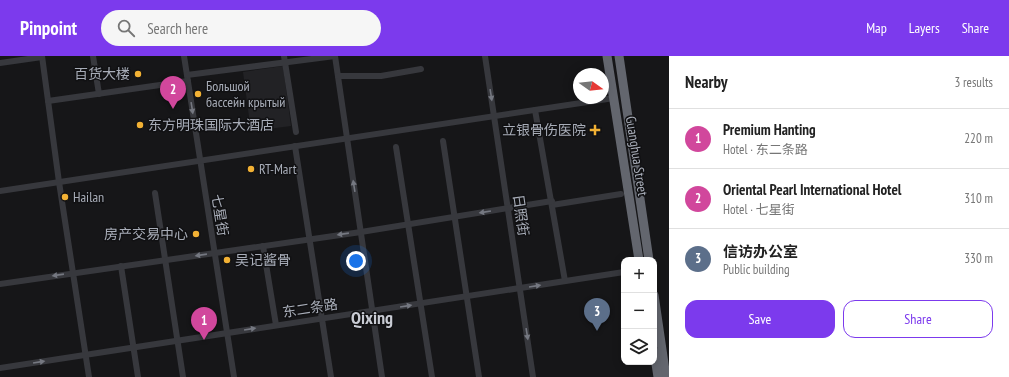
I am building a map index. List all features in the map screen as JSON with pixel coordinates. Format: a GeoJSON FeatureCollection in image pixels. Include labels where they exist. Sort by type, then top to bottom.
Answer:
{"type":"FeatureCollection","features":[{"type":"Feature","properties":{"kind":"highway","name":"Guanghua Street"},"geometry":{"type":"LineString","coordinates":[[607,56],[639,257]]}},
{"type":"Feature","properties":{"kind":"highway"},"geometry":{"type":"LineString","coordinates":[[619,56],[649,257]]}},
{"type":"Feature","properties":{"kind":"highway"},"geometry":{"type":"LineString","coordinates":[[657,316],[666,377]]}},
{"type":"Feature","properties":{"kind":"highway"},"geometry":{"type":"LineString","coordinates":[[656,365],[658,377]]}},
{"type":"Feature","properties":{"kind":"street"},"geometry":{"type":"LineString","coordinates":[[93,56],[99,94]]}},
{"type":"Feature","properties":{"kind":"street","name":"七星街"},"geometry":{"type":"LineString","coordinates":[[184,56],[234,377]]}},
{"type":"Feature","properties":{"kind":"street"},"geometry":{"type":"LineString","coordinates":[[48,101],[99,94],[284,59],[335,56],[382,377]]}},
{"type":"Feature","properties":{"kind":"street","name":"日照街"},"geometry":{"type":"LineString","coordinates":[[485,56],[533,377]]}},
{"type":"Feature","properties":{"kind":"street"},"geometry":{"type":"LineString","coordinates":[[0,64],[42,57],[59,182],[89,377]]}},
{"type":"Feature","properties":{"kind":"street"},"geometry":{"type":"LineString","coordinates":[[284,59],[296,132]]}},
{"type":"Feature","properties":{"kind":"street"},"geometry":{"type":"LineString","coordinates":[[338,76],[381,76],[421,69]]}},
{"type":"Feature","properties":{"kind":"street"},"geometry":{"type":"LineString","coordinates":[[0,191],[614,98]]}},
{"type":"Feature","properties":{"kind":"street"},"geometry":{"type":"LineString","coordinates":[[535,110],[565,281]]}},
{"type":"Feature","properties":{"kind":"street"},"geometry":{"type":"LineString","coordinates":[[443,141],[479,377]]}},
{"type":"Feature","properties":{"kind":"street"},"geometry":{"type":"LineString","coordinates":[[295,146],[331,377]]}},
{"type":"Feature","properties":{"kind":"street"},"geometry":{"type":"LineString","coordinates":[[396,147],[432,377]]}},
{"type":"Feature","properties":{"kind":"street"},"geometry":{"type":"LineString","coordinates":[[155,192],[183,377]]}},
{"type":"Feature","properties":{"kind":"street"},"geometry":{"type":"LineString","coordinates":[[0,284],[361,232],[508,208],[620,194]]}},
{"type":"Feature","properties":{"kind":"street"},"geometry":{"type":"LineString","coordinates":[[263,246],[276,326]]}},
{"type":"Feature","properties":{"kind":"street"},"geometry":{"type":"LineString","coordinates":[[121,266],[138,377]]}},
{"type":"Feature","properties":{"kind":"street","name":"东二条路"},"geometry":{"type":"LineString","coordinates":[[0,368],[621,272]]}},
{"type":"Feature","properties":{"kind":"shaded area"},"geometry":{"type":"Polygon","coordinates":[[[283,66],[291,126],[251,131],[243,72],[283,66]]]}},
{"type":"Feature","properties":{"kind":"place","name":"百货大楼"},"geometry":{"type":"Point","coordinates":[138,74]}},
{"type":"Feature","properties":{"kind":"place","name":"Большой бассейн крытый"},"geometry":{"type":"Point","coordinates":[198,94]}},
{"type":"Feature","properties":{"kind":"place","name":"Oriental Pearl International Hotel"},"geometry":{"type":"Point","coordinates":[173,109]}},
{"type":"Feature","properties":{"kind":"place","name":"东方明珠国际大酒店"},"geometry":{"type":"Point","coordinates":[140,125]}},
{"type":"Feature","properties":{"kind":"place","name":"立银骨伤医院"},"geometry":{"type":"Point","coordinates":[595,130]}},
{"type":"Feature","properties":{"kind":"place","name":"RT-Mart"},"geometry":{"type":"Point","coordinates":[251,169]}},
{"type":"Feature","properties":{"kind":"place","name":"Hailan"},"geometry":{"type":"Point","coordinates":[65,197]}},
{"type":"Feature","properties":{"kind":"place","name":"房产交易中心"},"geometry":{"type":"Point","coordinates":[196,234]}},
{"type":"Feature","properties":{"kind":"place","name":"吴记酱骨"},"geometry":{"type":"Point","coordinates":[227,260]}},
{"type":"Feature","properties":{"kind":"place","name":"信访办公室"},"geometry":{"type":"Point","coordinates":[597,331]}},
{"type":"Feature","properties":{"kind":"place","name":"Premium Hanting"},"geometry":{"type":"Point","coordinates":[204,340]}},
{"type":"Feature","properties":{"kind":"district","name":"Qixing"},"geometry":{"type":"Point","coordinates":[372,318]}}]}
